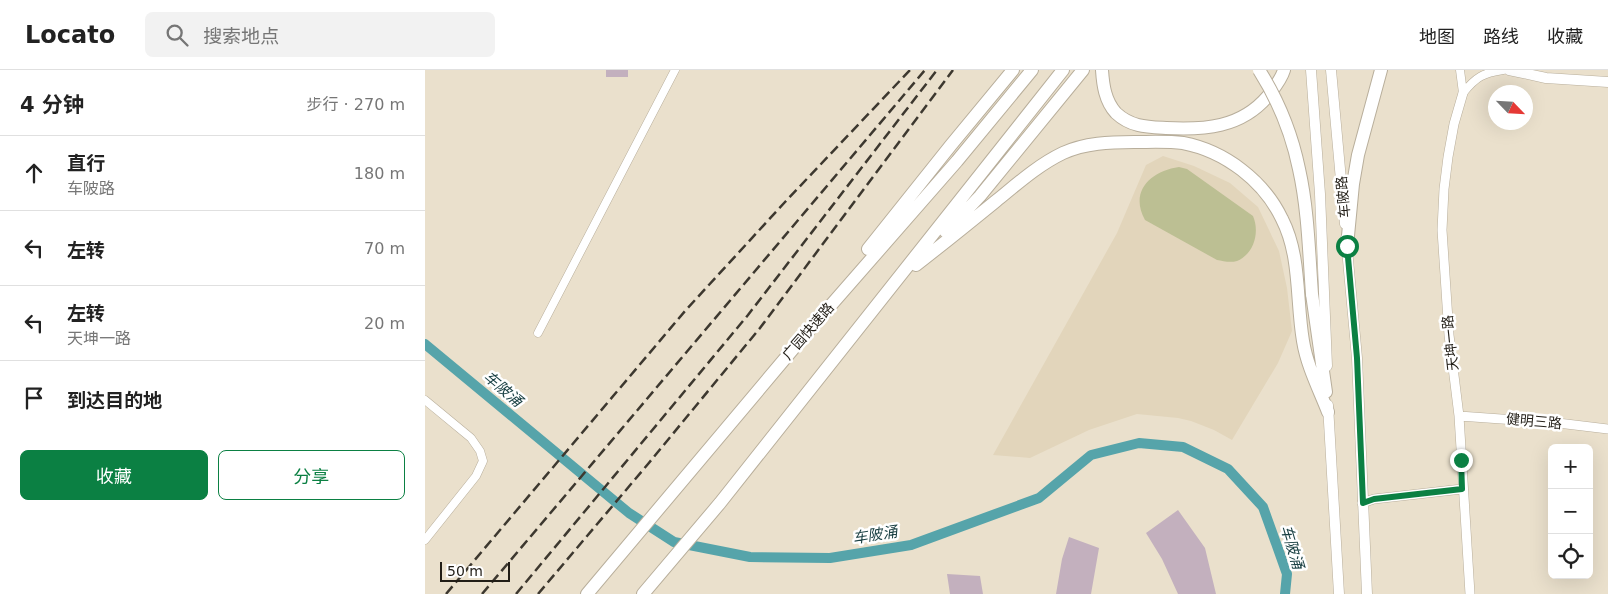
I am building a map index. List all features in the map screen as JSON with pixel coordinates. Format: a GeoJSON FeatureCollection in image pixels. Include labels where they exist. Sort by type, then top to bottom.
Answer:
{"type":"FeatureCollection","features":[{"type":"Feature","properties":{"kind":"highway"},"geometry":{"type":"LineString","coordinates":[[804,336],[890,221],[1013,70]]}},
{"type":"Feature","properties":{"kind":"highway","name":"广园快速路"},"geometry":{"type":"LineString","coordinates":[[587,594],[804,336],[957,161],[1032,70]]}},
{"type":"Feature","properties":{"kind":"highway"},"geometry":{"type":"LineString","coordinates":[[647,589],[720,503],[899,280],[1063,70]]}},
{"type":"Feature","properties":{"kind":"highway"},"geometry":{"type":"LineString","coordinates":[[899,280],[980,196],[1083,70]]}},
{"type":"Feature","properties":{"kind":"highway"},"geometry":{"type":"LineString","coordinates":[[1103,70],[1103,88],[1108,100],[1115,111],[1123,118],[1134,125],[1193,129],[1227,124],[1249,113],[1262,103],[1275,88],[1284,70]]}},
{"type":"Feature","properties":{"kind":"highway"},"geometry":{"type":"LineString","coordinates":[[1259,70],[1277,104],[1299,166],[1328,412]]}},
{"type":"Feature","properties":{"kind":"highway"},"geometry":{"type":"LineString","coordinates":[[1347,246],[1358,155],[1381,70]]}},
{"type":"Feature","properties":{"kind":"highway"},"geometry":{"type":"LineString","coordinates":[[899,280],[1033,170],[1065,153],[1080,148],[1117,142],[1175,143],[1200,148],[1235,165],[1253,179],[1265,192],[1283,219],[1293,246],[1303,342],[1309,364],[1328,412]]}},
{"type":"Feature","properties":{"kind":"main road","name":"车陂路"},"geometry":{"type":"LineString","coordinates":[[1311,70],[1320,194],[1328,412],[1339,594]]}},
{"type":"Feature","properties":{"kind":"main road","name":"车陂路"},"geometry":{"type":"LineString","coordinates":[[1331,70],[1357,358],[1367,594]]}},
{"type":"Feature","properties":{"kind":"main road"},"geometry":{"type":"LineString","coordinates":[[1509,70],[1546,78],[1608,82]]}},
{"type":"Feature","properties":{"kind":"street"},"geometry":{"type":"LineString","coordinates":[[538,332],[675,70]]}},
{"type":"Feature","properties":{"kind":"street"},"geometry":{"type":"LineString","coordinates":[[1460,70],[1463,93]]}},
{"type":"Feature","properties":{"kind":"street"},"geometry":{"type":"LineString","coordinates":[[1463,93],[1472,81],[1487,72],[1503,70]]}},
{"type":"Feature","properties":{"kind":"street","name":"天坤一路"},"geometry":{"type":"LineString","coordinates":[[1463,93],[1454,124],[1448,157],[1442,230],[1449,336],[1459,416],[1462,489],[1470,594]]}},
{"type":"Feature","properties":{"kind":"street"},"geometry":{"type":"LineString","coordinates":[[425,400],[471,438],[480,451],[483,461],[475,476],[425,540]]}},
{"type":"Feature","properties":{"kind":"street","name":"健明三路"},"geometry":{"type":"LineString","coordinates":[[1459,416],[1558,423],[1608,429]]}},
{"type":"Feature","properties":{"kind":"street"},"geometry":{"type":"LineString","coordinates":[[1363,503],[1374,499],[1462,489]]}},
{"type":"Feature","properties":{"kind":"shaded area"},"geometry":{"type":"Polygon","coordinates":[[[1163,156],[1194,166],[1230,183],[1258,207],[1279,251],[1287,288],[1292,331],[1278,363],[1232,440],[1214,430],[1191,421],[1137,414],[1089,430],[1030,458],[993,455],[1117,233],[1146,165],[1163,156]]]}},
{"type":"Feature","properties":{"kind":"green space"},"geometry":{"type":"Polygon","coordinates":[[[1179,167],[1187,169],[1253,216],[1256,229],[1254,242],[1243,258],[1232,262],[1217,260],[1145,220],[1140,200],[1145,184],[1160,173],[1179,167]]]}},
{"type":"Feature","properties":{"kind":"building"},"geometry":{"type":"Polygon","coordinates":[[[606,70],[628,70],[628,77],[606,77],[606,70]]]}},
{"type":"Feature","properties":{"kind":"building"},"geometry":{"type":"Polygon","coordinates":[[[1178,510],[1205,548],[1216,594],[1178,594],[1162,559],[1146,533],[1178,510]]]}},
{"type":"Feature","properties":{"kind":"building"},"geometry":{"type":"Polygon","coordinates":[[[1069,537],[1099,548],[1091,594],[1056,594],[1062,559],[1069,537]]]}},
{"type":"Feature","properties":{"kind":"building"},"geometry":{"type":"Polygon","coordinates":[[[947,574],[980,576],[983,594],[950,594],[947,574]]]}},
{"type":"Feature","properties":{"kind":"waterway","name":"车陂涌"},"geometry":{"type":"LineString","coordinates":[[425,344],[629,513],[674,542],[750,557],[830,558],[911,545],[1039,498],[1091,455],[1139,443],[1183,447],[1228,469],[1263,507],[1287,574],[1285,594]]}},
{"type":"Feature","properties":{"kind":"railway"},"geometry":{"type":"LineString","coordinates":[[446,594],[685,311],[910,70]]}},
{"type":"Feature","properties":{"kind":"railway"},"geometry":{"type":"LineString","coordinates":[[482,594],[925,70]]}},
{"type":"Feature","properties":{"kind":"railway"},"geometry":{"type":"LineString","coordinates":[[516,594],[748,315],[937,70]]}},
{"type":"Feature","properties":{"kind":"railway"},"geometry":{"type":"LineString","coordinates":[[538,594],[760,328],[953,70]]}},
{"type":"Feature","properties":{"kind":"route"},"geometry":{"type":"LineString","coordinates":[[1347,246],[1357,358],[1363,503],[1374,499],[1462,489],[1461,460]]}}]}
